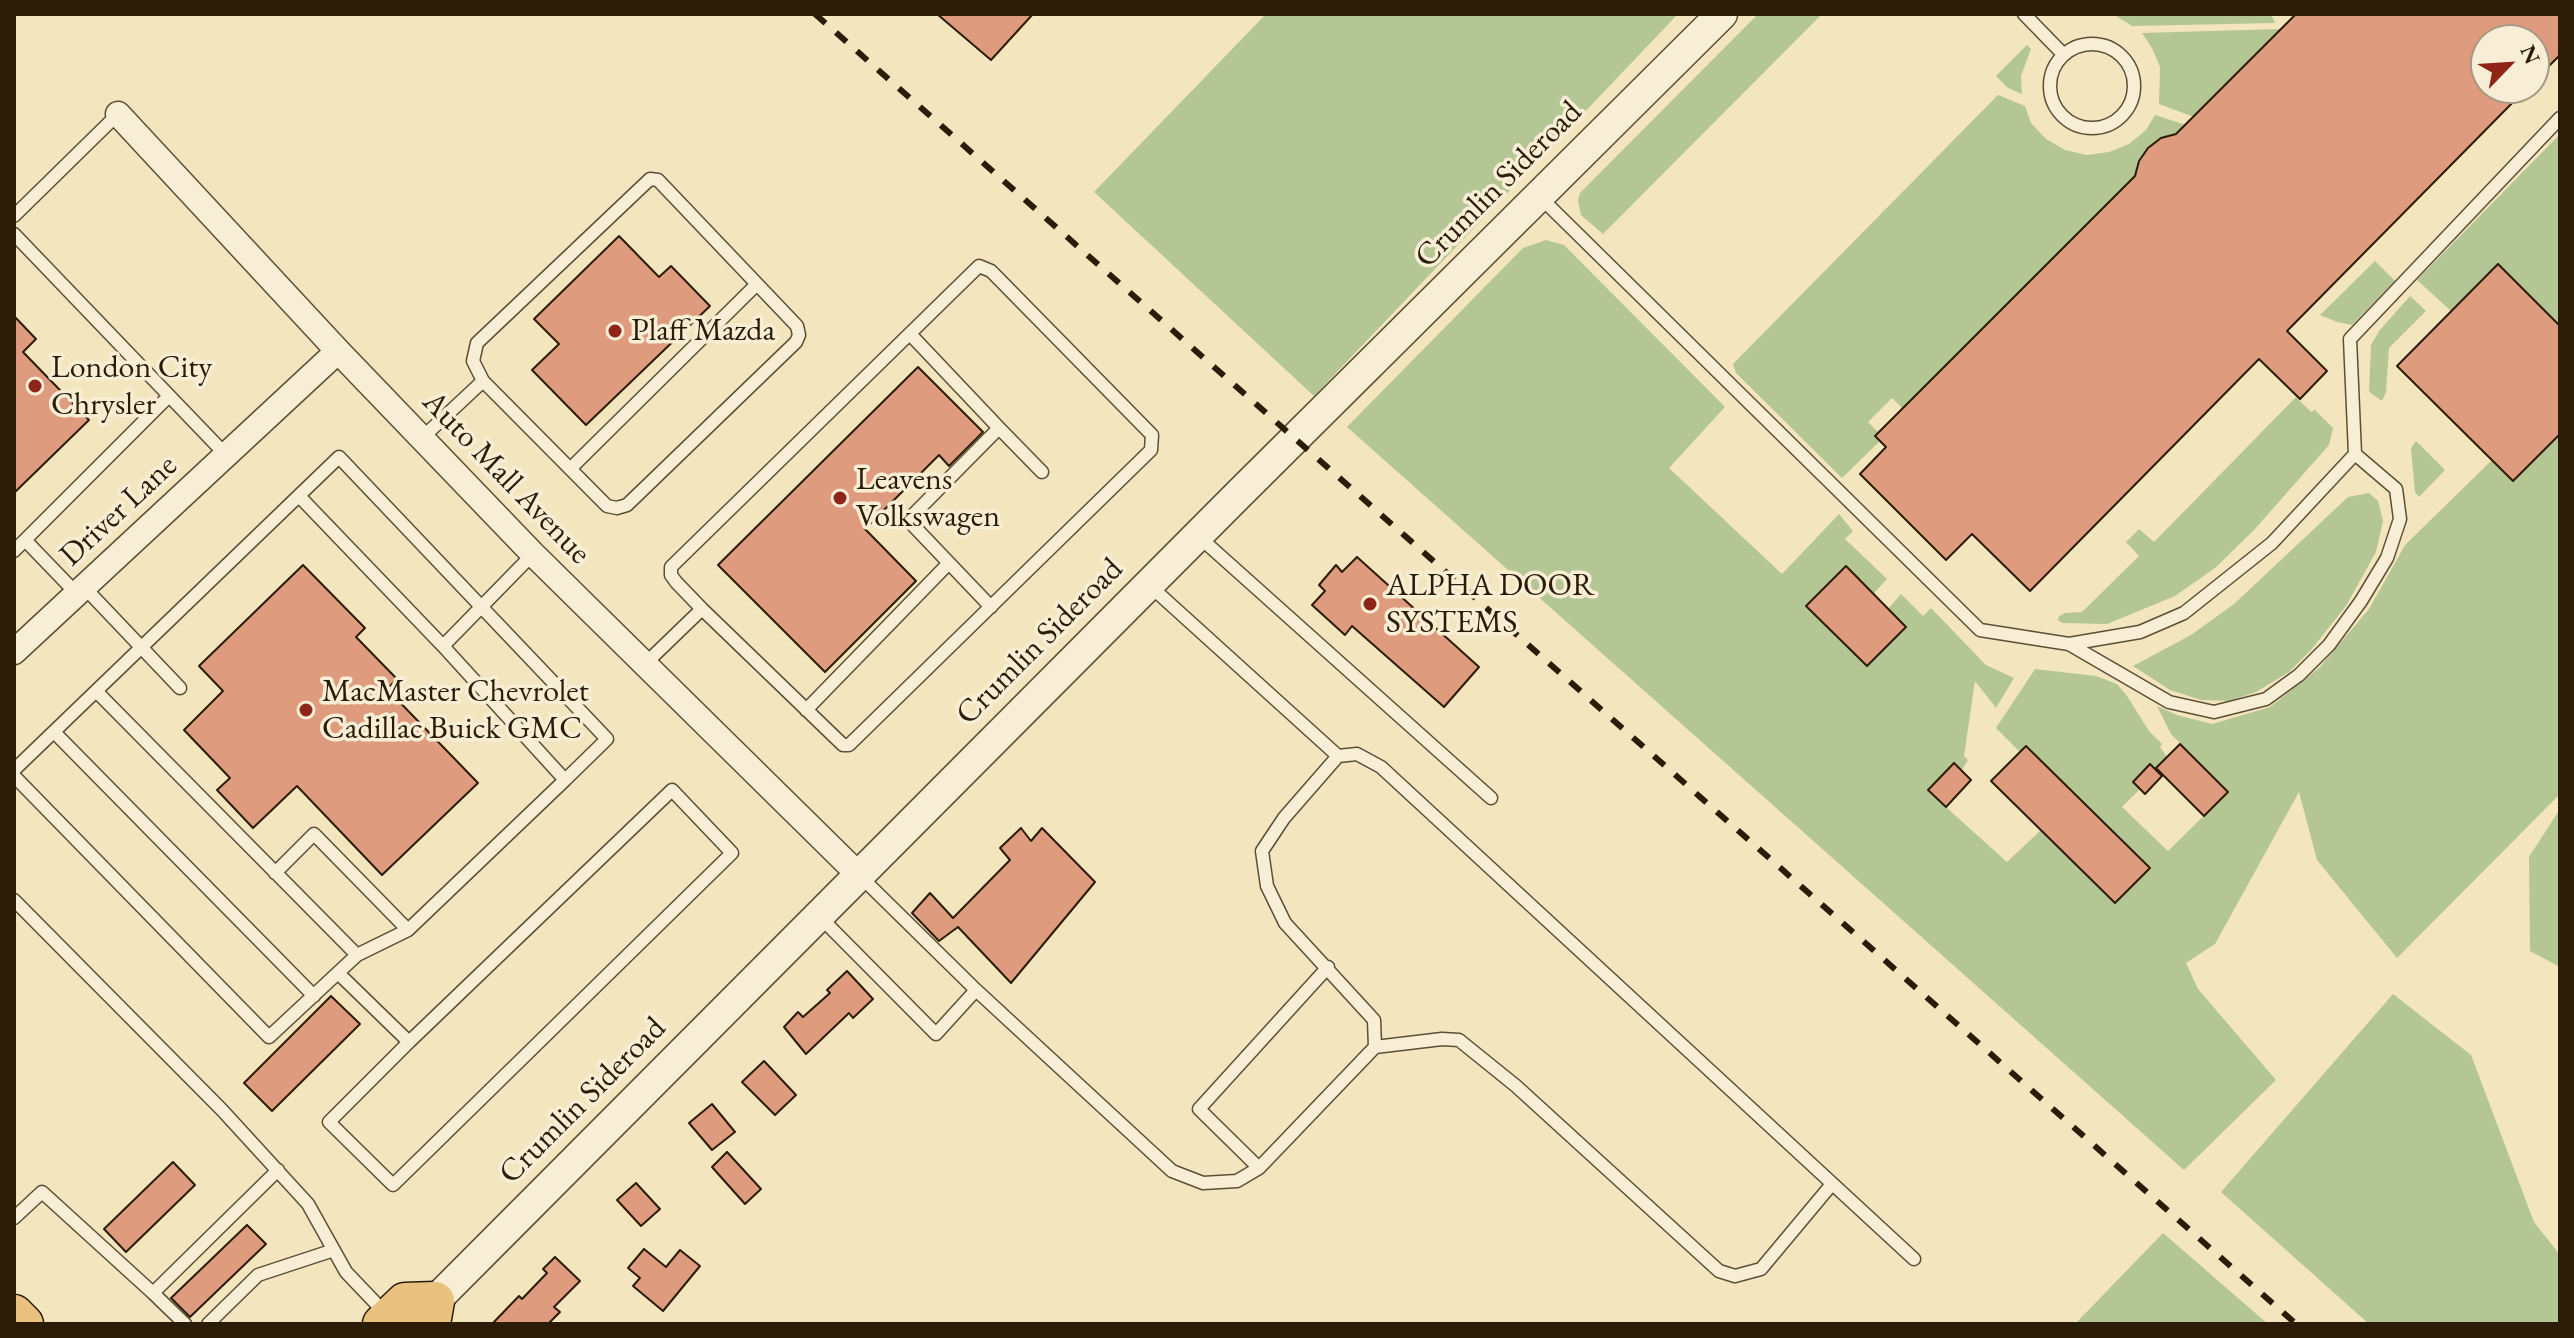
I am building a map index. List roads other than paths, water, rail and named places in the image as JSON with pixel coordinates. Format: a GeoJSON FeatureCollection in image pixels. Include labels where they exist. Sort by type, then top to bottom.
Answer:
{"type":"FeatureCollection","features":[{"type":"Feature","properties":{"kind":"main road"},"geometry":{"type":"LineString","coordinates":[[14,1314],[24,1324]]}},
{"type":"Feature","properties":{"kind":"street","name":"Crumlin Sideroad"},"geometry":{"type":"LineString","coordinates":[[409,1318],[819,916],[1197,535],[1722,14]]}},
{"type":"Feature","properties":{"kind":"street","name":"Auto Mall Avenue"},"geometry":{"type":"LineString","coordinates":[[118,114],[338,351],[533,554],[859,875]]}},
{"type":"Feature","properties":{"kind":"street","name":"Driver Lane"},"geometry":{"type":"LineString","coordinates":[[14,652],[338,351]]}},
{"type":"Feature","properties":{"kind":"lane"},"geometry":{"type":"LineString","coordinates":[[2024,14],[2063,54]]}},
{"type":"Feature","properties":{"kind":"lane"},"geometry":{"type":"LineString","coordinates":[[2090,43],[2105,45],[2118,52],[2128,63],[2134,91],[2122,117],[2097,129],[2071,124],[2061,115],[2049,91],[2050,77],[2063,54],[2076,46],[2090,43]]}},
{"type":"Feature","properties":{"kind":"lane"},"geometry":{"type":"LineString","coordinates":[[14,216],[118,114]]}},
{"type":"Feature","properties":{"kind":"lane"},"geometry":{"type":"LineString","coordinates":[[1539,196],[1980,630],[2069,644],[2140,632],[2184,613],[2272,543],[2355,454],[2350,339],[2560,118]]}},
{"type":"Feature","properties":{"kind":"lane"},"geometry":{"type":"LineString","coordinates":[[650,179],[658,180],[797,326],[799,335],[796,342],[627,505],[617,508],[607,506],[483,381],[473,361],[477,343],[650,179]]}},
{"type":"Feature","properties":{"kind":"lane"},"geometry":{"type":"LineString","coordinates":[[14,234],[226,455]]}},
{"type":"Feature","properties":{"kind":"lane"},"geometry":{"type":"LineString","coordinates":[[979,266],[985,267],[1152,435],[1151,450],[849,745],[843,745],[702,609],[676,582],[671,575],[671,567],[910,334],[979,266]]}},
{"type":"Feature","properties":{"kind":"lane"},"geometry":{"type":"LineString","coordinates":[[570,469],[757,284]]}},
{"type":"Feature","properties":{"kind":"lane"},"geometry":{"type":"LineString","coordinates":[[910,334],[1042,472]]}},
{"type":"Feature","properties":{"kind":"lane"},"geometry":{"type":"LineString","coordinates":[[422,438],[483,381]]}},
{"type":"Feature","properties":{"kind":"lane"},"geometry":{"type":"LineString","coordinates":[[14,551],[169,396]]}},
{"type":"Feature","properties":{"kind":"lane"},"geometry":{"type":"LineString","coordinates":[[991,607],[908,520],[999,428]]}},
{"type":"Feature","properties":{"kind":"lane"},"geometry":{"type":"LineString","coordinates":[[2069,644],[2169,702],[2214,712],[2266,699],[2299,675],[2329,645],[2387,558],[2400,519],[2396,489],[2355,454]]}},
{"type":"Feature","properties":{"kind":"lane"},"geometry":{"type":"LineString","coordinates":[[339,457],[607,739],[408,930],[357,955],[269,1037],[14,773],[299,496],[339,457]]}},
{"type":"Feature","properties":{"kind":"lane"},"geometry":{"type":"LineString","coordinates":[[299,496],[443,646],[565,780]]}},
{"type":"Feature","properties":{"kind":"lane"},"geometry":{"type":"LineString","coordinates":[[1197,535],[1491,798]]}},
{"type":"Feature","properties":{"kind":"lane"},"geometry":{"type":"LineString","coordinates":[[25,540],[180,688]]}},
{"type":"Feature","properties":{"kind":"lane"},"geometry":{"type":"LineString","coordinates":[[443,646],[533,554]]}},
{"type":"Feature","properties":{"kind":"lane"},"geometry":{"type":"LineString","coordinates":[[806,710],[949,563]]}},
{"type":"Feature","properties":{"kind":"lane"},"geometry":{"type":"LineString","coordinates":[[1148,584],[1338,756]]}},
{"type":"Feature","properties":{"kind":"lane"},"geometry":{"type":"LineString","coordinates":[[645,664],[702,609]]}},
{"type":"Feature","properties":{"kind":"lane"},"geometry":{"type":"LineString","coordinates":[[96,691],[357,955]]}},
{"type":"Feature","properties":{"kind":"lane"},"geometry":{"type":"LineString","coordinates":[[54,732],[314,996]]}},
{"type":"Feature","properties":{"kind":"lane"},"geometry":{"type":"LineString","coordinates":[[1375,1047],[1374,1020],[1285,923],[1267,886],[1262,851],[1284,818],[1338,756],[1357,754],[1381,767],[1914,1259]]}},
{"type":"Feature","properties":{"kind":"lane"},"geometry":{"type":"LineString","coordinates":[[672,790],[732,853],[393,1185],[329,1122],[409,1042],[672,790]]}},
{"type":"Feature","properties":{"kind":"lane"},"geometry":{"type":"LineString","coordinates":[[275,873],[314,834],[408,930]]}},
{"type":"Feature","properties":{"kind":"lane"},"geometry":{"type":"LineString","coordinates":[[859,875],[976,990],[1172,1171],[1203,1183],[1237,1181],[1259,1168],[1375,1047],[1442,1039],[1459,1040],[1516,1086],[1719,1271],[1735,1276],[1761,1269],[1832,1184]]}},
{"type":"Feature","properties":{"kind":"lane"},"geometry":{"type":"LineString","coordinates":[[14,900],[278,1170],[308,1204],[346,1272],[409,1318]]}},
{"type":"Feature","properties":{"kind":"lane"},"geometry":{"type":"LineString","coordinates":[[819,916],[936,1034],[976,990]]}},
{"type":"Feature","properties":{"kind":"lane"},"geometry":{"type":"LineString","coordinates":[[1259,1168],[1199,1109],[1328,967]]}},
{"type":"Feature","properties":{"kind":"lane"},"geometry":{"type":"LineString","coordinates":[[338,973],[409,1042]]}},
{"type":"Feature","properties":{"kind":"lane"},"geometry":{"type":"LineString","coordinates":[[153,1293],[278,1170]]}},
{"type":"Feature","properties":{"kind":"lane"},"geometry":{"type":"LineString","coordinates":[[14,1218],[42,1192],[185,1324]]}},
{"type":"Feature","properties":{"kind":"lane"},"geometry":{"type":"LineString","coordinates":[[208,1324],[258,1275],[334,1250]]}},
{"type":"Feature","properties":{"kind":"railway"},"geometry":{"type":"LineString","coordinates":[[815,14],[2296,1324]]}},
{"type":"Feature","properties":{"kind":"place","name":"Plaff Mazda"},"geometry":{"type":"Point","coordinates":[615,331]}},
{"type":"Feature","properties":{"kind":"place","name":"London City Chrysler"},"geometry":{"type":"Point","coordinates":[35,386]}},
{"type":"Feature","properties":{"kind":"place","name":"Leavens Volkswagen"},"geometry":{"type":"Point","coordinates":[840,498]}},
{"type":"Feature","properties":{"kind":"place","name":"ALPHA DOOR SYSTEMS"},"geometry":{"type":"Point","coordinates":[1370,604]}},
{"type":"Feature","properties":{"kind":"place","name":"MacMaster Chevrolet Cadillac Buick GMC"},"geometry":{"type":"Point","coordinates":[306,710]}}]}
